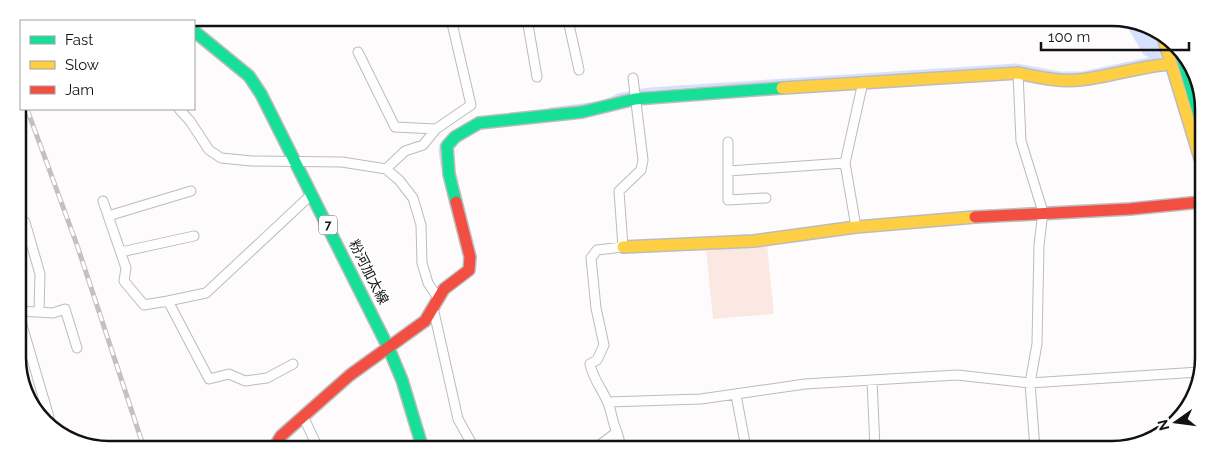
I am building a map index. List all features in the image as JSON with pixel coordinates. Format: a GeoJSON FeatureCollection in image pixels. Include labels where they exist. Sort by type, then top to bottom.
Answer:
{"type":"FeatureCollection","features":[{"type":"Feature","properties":{"kind":"street"},"geometry":{"type":"LineString","coordinates":[[386,169],[405,151],[423,145],[436,129],[471,105],[453,26]]}},
{"type":"Feature","properties":{"kind":"street"},"geometry":{"type":"LineString","coordinates":[[528,26],[537,77]]}},
{"type":"Feature","properties":{"kind":"street"},"geometry":{"type":"LineString","coordinates":[[569,26],[579,70]]}},
{"type":"Feature","properties":{"kind":"street","name":"粉河加太線"},"geometry":{"type":"LineString","coordinates":[[195,32],[249,76],[261,94],[389,349],[402,380],[420,441]]}},
{"type":"Feature","properties":{"kind":"street"},"geometry":{"type":"LineString","coordinates":[[1166,47],[1195,142]]}},
{"type":"Feature","properties":{"kind":"street"},"geometry":{"type":"LineString","coordinates":[[358,52],[395,127],[436,129]]}},
{"type":"Feature","properties":{"kind":"street"},"geometry":{"type":"LineString","coordinates":[[470,441],[458,419],[434,312],[438,298],[445,288],[470,272],[472,267],[448,166],[447,146],[454,137],[479,123],[489,120],[519,120],[582,112],[635,97],[1018,73],[1052,79],[1080,80],[1157,64],[1171,64]]}},
{"type":"Feature","properties":{"kind":"street"},"geometry":{"type":"LineString","coordinates":[[1018,73],[1021,141],[1043,212],[1039,245],[1037,344],[1030,383],[1034,441]]}},
{"type":"Feature","properties":{"kind":"street"},"geometry":{"type":"LineString","coordinates":[[623,247],[618,204],[619,190],[641,170],[643,160],[633,78]]}},
{"type":"Feature","properties":{"kind":"street"},"geometry":{"type":"LineString","coordinates":[[856,228],[845,163],[863,82]]}},
{"type":"Feature","properties":{"kind":"street"},"geometry":{"type":"LineString","coordinates":[[180,110],[190,121],[209,150],[221,158],[252,161],[342,162],[386,169],[399,180],[413,198],[420,225],[422,263],[428,284],[438,298]]}},
{"type":"Feature","properties":{"kind":"street"},"geometry":{"type":"LineString","coordinates":[[728,142],[728,200],[766,198]]}},
{"type":"Feature","properties":{"kind":"street"},"geometry":{"type":"LineString","coordinates":[[729,171],[845,163]]}},
{"type":"Feature","properties":{"kind":"street"},"geometry":{"type":"LineString","coordinates":[[108,216],[192,191]]}},
{"type":"Feature","properties":{"kind":"street"},"geometry":{"type":"LineString","coordinates":[[103,201],[126,268],[124,281],[144,305],[206,293],[312,194]]}},
{"type":"Feature","properties":{"kind":"street"},"geometry":{"type":"LineString","coordinates":[[619,441],[608,402],[593,378],[590,364],[597,360],[604,345],[596,308],[591,258],[597,250],[623,247],[754,241],[856,228],[1043,212],[1130,209],[1195,203]]}},
{"type":"Feature","properties":{"kind":"street"},"geometry":{"type":"LineString","coordinates":[[26,225],[40,274],[39,312]]}},
{"type":"Feature","properties":{"kind":"street"},"geometry":{"type":"LineString","coordinates":[[120,252],[194,236]]}},
{"type":"Feature","properties":{"kind":"street"},"geometry":{"type":"LineString","coordinates":[[168,301],[209,379],[229,374],[246,381],[267,378],[293,364]]}},
{"type":"Feature","properties":{"kind":"street"},"geometry":{"type":"LineString","coordinates":[[26,313],[54,313],[64,308],[77,348]]}},
{"type":"Feature","properties":{"kind":"street"},"geometry":{"type":"LineString","coordinates":[[278,441],[350,374],[389,349],[434,312]]}},
{"type":"Feature","properties":{"kind":"street"},"geometry":{"type":"LineString","coordinates":[[26,337],[48,414]]}},
{"type":"Feature","properties":{"kind":"street"},"geometry":{"type":"LineString","coordinates":[[608,402],[736,395],[805,384],[957,375],[1030,383],[1193,372]]}},
{"type":"Feature","properties":{"kind":"street"},"geometry":{"type":"LineString","coordinates":[[872,380],[873,441]]}},
{"type":"Feature","properties":{"kind":"street"},"geometry":{"type":"LineString","coordinates":[[736,395],[745,441]]}},
{"type":"Feature","properties":{"kind":"street"},"geometry":{"type":"LineString","coordinates":[[303,416],[315,441]]}},
{"type":"Feature","properties":{"kind":"street"},"geometry":{"type":"LineString","coordinates":[[605,441],[617,432]]}},
{"type":"Feature","properties":{"kind":"shaded area"},"geometry":{"type":"Polygon","coordinates":[[[767,245],[774,314],[713,319],[706,249],[767,245]]]}},
{"type":"Feature","properties":{"kind":"waterway"},"geometry":{"type":"LineString","coordinates":[[1141,32],[1150,48],[1157,49]]}},
{"type":"Feature","properties":{"kind":"waterway"},"geometry":{"type":"LineString","coordinates":[[608,100],[618,95],[649,89],[1016,65],[1060,73],[1082,73],[1158,57]]}},
{"type":"Feature","properties":{"kind":"waterway"},"geometry":{"type":"LineString","coordinates":[[550,109],[590,104]]}},
{"type":"Feature","properties":{"kind":"waterway"},"geometry":{"type":"LineString","coordinates":[[478,118],[501,115]]}},
{"type":"Feature","properties":{"kind":"waterway"},"geometry":{"type":"LineString","coordinates":[[441,145],[442,166]]}},
{"type":"Feature","properties":{"kind":"railway"},"geometry":{"type":"LineString","coordinates":[[27,110],[77,245],[142,441]]}},
{"type":"Feature","properties":{"kind":"traffic: fast"},"geometry":{"type":"LineString","coordinates":[[195,32],[249,76],[261,94],[389,349],[402,380],[420,441]]}},
{"type":"Feature","properties":{"kind":"traffic: fast"},"geometry":{"type":"LineString","coordinates":[[1188,76],[1194,98]]}},
{"type":"Feature","properties":{"kind":"traffic: fast"},"geometry":{"type":"LineString","coordinates":[[456,202],[449,174],[447,146],[455,137],[479,123],[582,112],[635,99],[782,88]]}},
{"type":"Feature","properties":{"kind":"traffic: slow"},"geometry":{"type":"LineString","coordinates":[[1166,47],[1195,142]]}},
{"type":"Feature","properties":{"kind":"traffic: slow"},"geometry":{"type":"LineString","coordinates":[[782,88],[1018,73],[1056,80],[1079,80],[1171,64]]}},
{"type":"Feature","properties":{"kind":"traffic: slow"},"geometry":{"type":"LineString","coordinates":[[623,247],[754,241],[856,227],[975,217]]}},
{"type":"Feature","properties":{"kind":"traffic: jam"},"geometry":{"type":"LineString","coordinates":[[278,441],[281,436],[350,375],[425,321],[444,289],[469,270],[470,257],[456,202]]}},
{"type":"Feature","properties":{"kind":"traffic: jam"},"geometry":{"type":"LineString","coordinates":[[975,217],[1130,209],[1195,203]]}}]}
